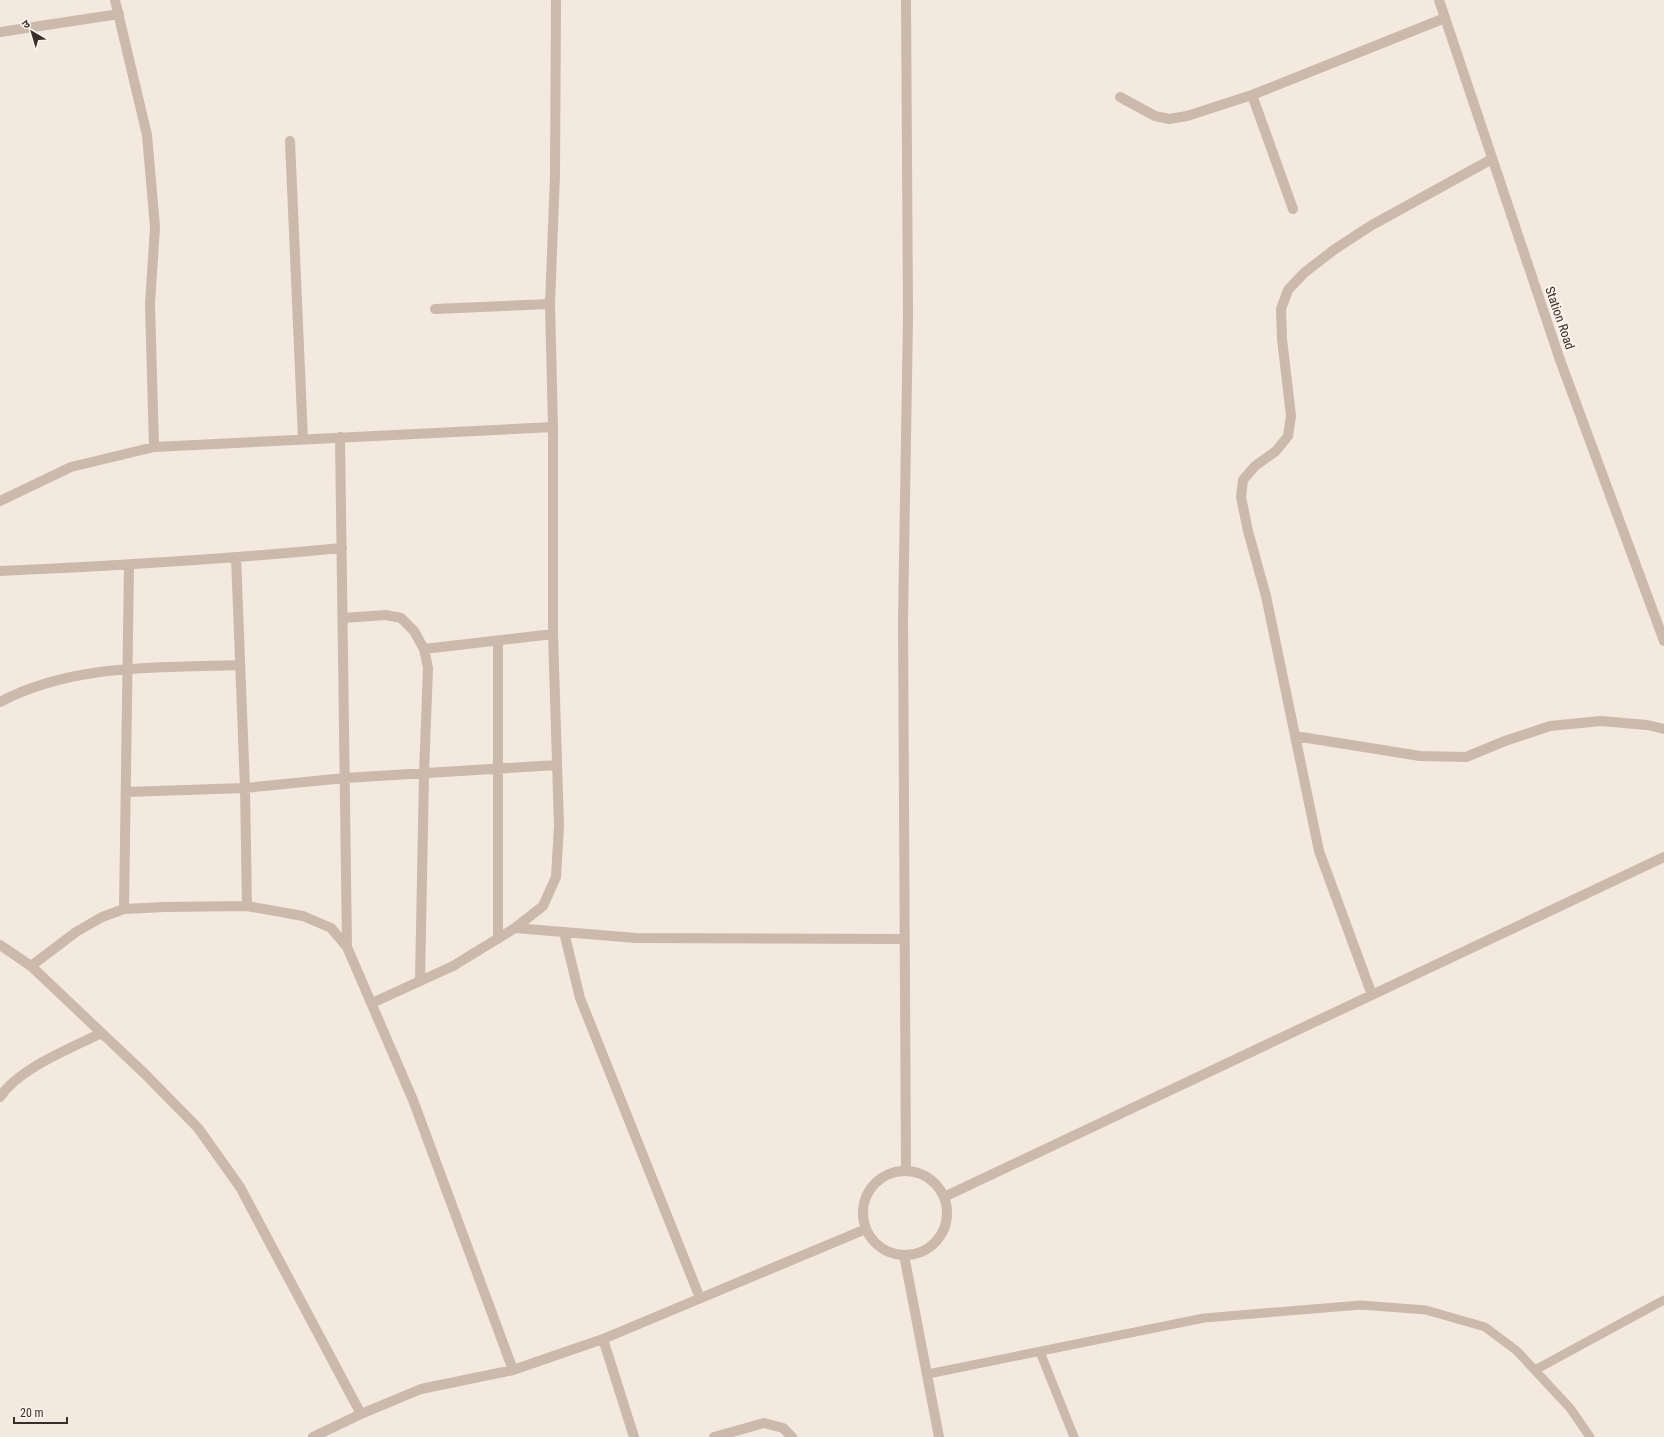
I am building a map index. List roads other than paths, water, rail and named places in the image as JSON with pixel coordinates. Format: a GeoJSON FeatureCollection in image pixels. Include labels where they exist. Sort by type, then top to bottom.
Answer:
{"type":"FeatureCollection","features":[{"type":"Feature","properties":{"kind":"street"},"geometry":{"type":"LineString","coordinates":[[115,0],[147,135],[155,227],[150,304],[154,447]]}},
{"type":"Feature","properties":{"kind":"street"},"geometry":{"type":"LineString","coordinates":[[372,1003],[453,966],[515,928],[543,906],[556,877],[559,826],[553,634],[550,304],[555,175],[556,0]]}},
{"type":"Feature","properties":{"kind":"street"},"geometry":{"type":"LineString","coordinates":[[906,0],[908,316],[903,621],[906,1171]]}},
{"type":"Feature","properties":{"kind":"street","name":"Station Road"},"geometry":{"type":"LineString","coordinates":[[1439,0],[1560,360],[1664,641]]}},
{"type":"Feature","properties":{"kind":"street"},"geometry":{"type":"LineString","coordinates":[[0,32],[119,14]]}},
{"type":"Feature","properties":{"kind":"street"},"geometry":{"type":"LineString","coordinates":[[1120,97],[1155,116],[1169,119],[1187,116],[1252,95],[1445,18]]}},
{"type":"Feature","properties":{"kind":"street"},"geometry":{"type":"LineString","coordinates":[[1252,95],[1293,209]]}},
{"type":"Feature","properties":{"kind":"street"},"geometry":{"type":"LineString","coordinates":[[290,141],[303,439]]}},
{"type":"Feature","properties":{"kind":"street"},"geometry":{"type":"LineString","coordinates":[[1372,995],[1319,851],[1266,596],[1248,530],[1241,497],[1243,480],[1255,466],[1276,451],[1288,436],[1291,416],[1282,339],[1281,309],[1288,290],[1304,273],[1335,249],[1372,225],[1492,159]]}},
{"type":"Feature","properties":{"kind":"street"},"geometry":{"type":"LineString","coordinates":[[435,309],[550,304]]}},
{"type":"Feature","properties":{"kind":"street"},"geometry":{"type":"LineString","coordinates":[[0,501],[71,467],[154,447],[552,427]]}},
{"type":"Feature","properties":{"kind":"street"},"geometry":{"type":"LineString","coordinates":[[340,437],[347,947]]}},
{"type":"Feature","properties":{"kind":"street"},"geometry":{"type":"LineString","coordinates":[[0,571],[129,565],[342,548]]}},
{"type":"Feature","properties":{"kind":"street"},"geometry":{"type":"LineString","coordinates":[[236,557],[245,788],[247,906]]}},
{"type":"Feature","properties":{"kind":"street"},"geometry":{"type":"LineString","coordinates":[[124,909],[129,565]]}},
{"type":"Feature","properties":{"kind":"street"},"geometry":{"type":"LineString","coordinates":[[343,618],[386,615],[401,618],[414,631],[424,649],[428,668],[424,774],[420,981]]}},
{"type":"Feature","properties":{"kind":"street"},"geometry":{"type":"LineString","coordinates":[[424,649],[553,634]]}},
{"type":"Feature","properties":{"kind":"street"},"geometry":{"type":"LineString","coordinates":[[498,641],[498,939]]}},
{"type":"Feature","properties":{"kind":"street"},"geometry":{"type":"LineString","coordinates":[[0,702],[36,685],[73,676],[128,670],[240,665]]}},
{"type":"Feature","properties":{"kind":"street"},"geometry":{"type":"LineString","coordinates":[[1295,736],[1420,756],[1466,757],[1505,741],[1550,726],[1601,721],[1647,725],[1664,729]]}},
{"type":"Feature","properties":{"kind":"street"},"geometry":{"type":"LineString","coordinates":[[126,792],[245,788],[345,778],[424,774],[498,767],[557,765]]}},
{"type":"Feature","properties":{"kind":"street"},"geometry":{"type":"LineString","coordinates":[[944,1197],[1664,857]]}},
{"type":"Feature","properties":{"kind":"street"},"geometry":{"type":"LineString","coordinates":[[31,966],[76,932],[102,917],[124,909],[247,906],[303,916],[331,928],[347,947],[413,1100],[513,1370]]}},
{"type":"Feature","properties":{"kind":"street"},"geometry":{"type":"LineString","coordinates":[[515,928],[636,938],[904,939]]}},
{"type":"Feature","properties":{"kind":"street"},"geometry":{"type":"LineString","coordinates":[[564,932],[580,998],[700,1298]]}},
{"type":"Feature","properties":{"kind":"street"},"geometry":{"type":"LineString","coordinates":[[0,945],[31,966],[198,1128],[240,1187],[361,1414]]}},
{"type":"Feature","properties":{"kind":"street"},"geometry":{"type":"LineString","coordinates":[[0,1097],[14,1080],[28,1070],[101,1033]]}},
{"type":"Feature","properties":{"kind":"street"},"geometry":{"type":"LineString","coordinates":[[906,1171],[922,1174],[935,1184],[944,1197],[947,1214],[944,1230],[934,1243],[920,1252],[904,1255],[888,1252],[874,1242],[866,1228],[863,1212],[866,1196],[876,1183],[889,1174],[906,1171]]}},
{"type":"Feature","properties":{"kind":"street"},"geometry":{"type":"LineString","coordinates":[[313,1437],[361,1414],[421,1390],[513,1370],[603,1339],[866,1228]]}},
{"type":"Feature","properties":{"kind":"street"},"geometry":{"type":"LineString","coordinates":[[904,1255],[928,1374],[938,1437]]}},
{"type":"Feature","properties":{"kind":"street"},"geometry":{"type":"LineString","coordinates":[[603,1339],[634,1437]]}},
{"type":"Feature","properties":{"kind":"street"},"geometry":{"type":"LineString","coordinates":[[714,1437],[764,1423],[783,1428],[792,1437]]}},
{"type":"Feature","properties":{"kind":"lane"},"geometry":{"type":"LineString","coordinates":[[1535,1370],[1664,1300]]}},
{"type":"Feature","properties":{"kind":"lane"},"geometry":{"type":"LineString","coordinates":[[928,1374],[1204,1318],[1361,1305],[1426,1310],[1485,1327],[1517,1351],[1570,1408],[1590,1437]]}},
{"type":"Feature","properties":{"kind":"lane"},"geometry":{"type":"LineString","coordinates":[[1040,1352],[1074,1437]]}}]}
